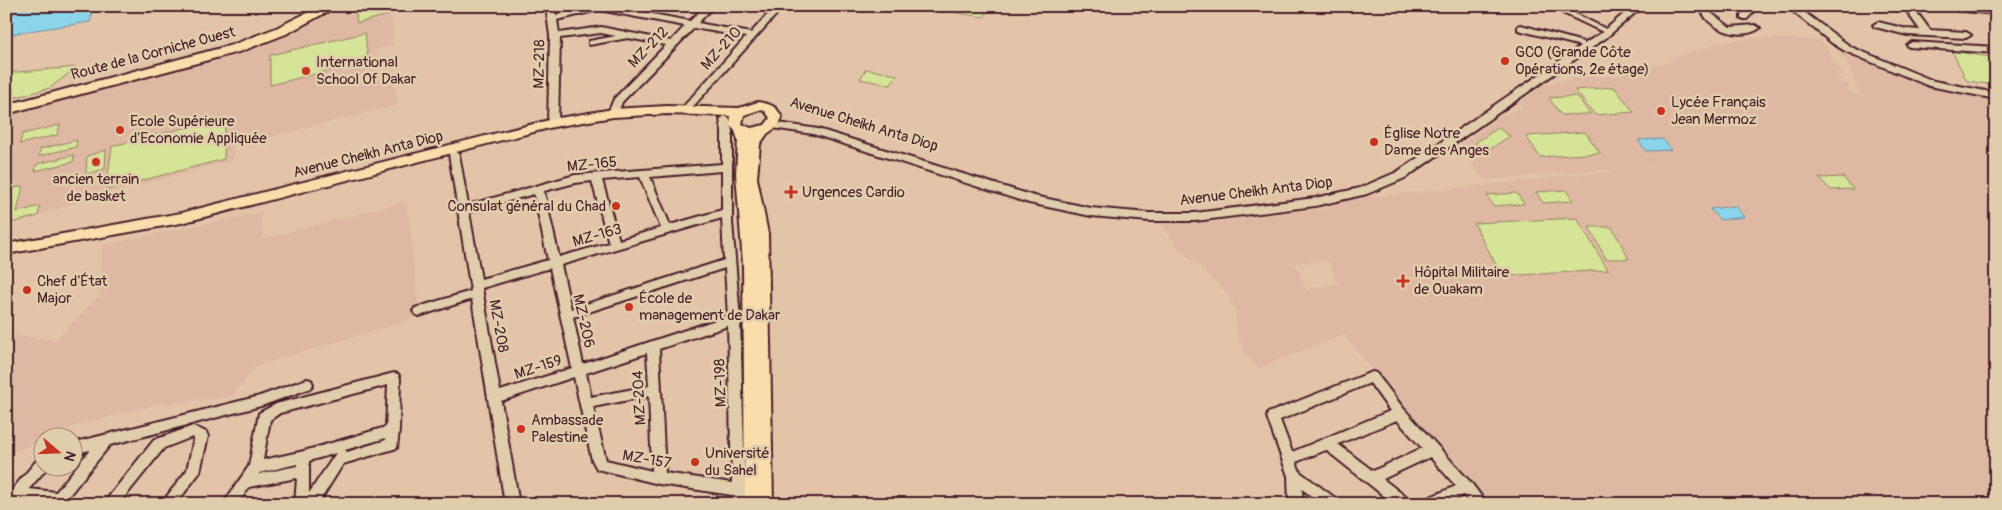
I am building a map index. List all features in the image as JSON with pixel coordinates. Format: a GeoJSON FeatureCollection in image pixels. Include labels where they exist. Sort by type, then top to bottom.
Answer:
{"type":"FeatureCollection","features":[{"type":"Feature","properties":{"kind":"highway","name":"Route de la Corniche Ouest"},"geometry":{"type":"LineString","coordinates":[[6,108],[228,47],[284,27],[324,6]]}},
{"type":"Feature","properties":{"kind":"highway","name":"Route de la Corniche Ouest"},"geometry":{"type":"LineString","coordinates":[[6,108],[237,48],[281,32],[332,6]]}},
{"type":"Feature","properties":{"kind":"main road"},"geometry":{"type":"LineString","coordinates":[[735,121],[751,107],[764,106],[773,111],[770,124],[754,144],[751,178],[761,234],[765,504]]}},
{"type":"Feature","properties":{"kind":"main road","name":"Avenue Cheikh Anta Diop"},"geometry":{"type":"LineString","coordinates":[[6,248],[181,218],[553,123],[613,113],[685,110],[735,121]]}},
{"type":"Feature","properties":{"kind":"main road","name":"Avenue Cheikh Anta Diop"},"geometry":{"type":"LineString","coordinates":[[6,254],[168,226],[355,181],[562,127],[609,119],[677,115],[735,121]]}},
{"type":"Feature","properties":{"kind":"main road"},"geometry":{"type":"LineString","coordinates":[[735,121],[751,132],[770,124]]}},
{"type":"Feature","properties":{"kind":"main road"},"geometry":{"type":"LineString","coordinates":[[735,121],[744,140],[742,173],[750,264],[746,498]]}},
{"type":"Feature","properties":{"kind":"street","name":"MZ-218"},"geometry":{"type":"LineString","coordinates":[[550,6],[554,18],[555,36],[553,123]]}},
{"type":"Feature","properties":{"kind":"street"},"geometry":{"type":"LineString","coordinates":[[645,15],[652,6]]}},
{"type":"Feature","properties":{"kind":"street","name":"MZ-212"},"geometry":{"type":"LineString","coordinates":[[613,113],[617,101],[710,6]]}},
{"type":"Feature","properties":{"kind":"street","name":"MZ-210"},"geometry":{"type":"LineString","coordinates":[[685,110],[780,6]]}},
{"type":"Feature","properties":{"kind":"street"},"geometry":{"type":"LineString","coordinates":[[1552,6],[1602,29]]}},
{"type":"Feature","properties":{"kind":"street","name":"Avenue Cheikh Anta Diop"},"geometry":{"type":"LineString","coordinates":[[770,124],[1059,199],[1135,210],[1215,208],[1321,197],[1393,172],[1602,29],[1629,6]]}},
{"type":"Feature","properties":{"kind":"street","name":"Avenue Cheikh Anta Diop"},"geometry":{"type":"LineString","coordinates":[[770,124],[791,126],[814,132],[1033,200],[1082,210],[1125,216],[1184,218],[1278,208],[1363,191],[1401,175],[1604,35],[1639,6]]}},
{"type":"Feature","properties":{"kind":"street"},"geometry":{"type":"LineString","coordinates":[[1709,6],[1706,11],[1707,14],[1724,30],[1732,31],[1755,28]]}},
{"type":"Feature","properties":{"kind":"street"},"geometry":{"type":"LineString","coordinates":[[1744,17],[1755,6]]}},
{"type":"Feature","properties":{"kind":"street"},"geometry":{"type":"LineString","coordinates":[[1790,6],[1848,49],[1932,84],[1996,96]]}},
{"type":"Feature","properties":{"kind":"street"},"geometry":{"type":"LineString","coordinates":[[1907,6],[1927,33]]}},
{"type":"Feature","properties":{"kind":"street"},"geometry":{"type":"LineString","coordinates":[[1943,6],[1996,11]]}},
{"type":"Feature","properties":{"kind":"street"},"geometry":{"type":"LineString","coordinates":[[554,18],[599,7],[753,36]]}},
{"type":"Feature","properties":{"kind":"street"},"geometry":{"type":"LineString","coordinates":[[1878,25],[1900,30],[1966,35]]}},
{"type":"Feature","properties":{"kind":"street"},"geometry":{"type":"LineString","coordinates":[[1521,28],[1580,44]]}},
{"type":"Feature","properties":{"kind":"street"},"geometry":{"type":"LineString","coordinates":[[555,36],[601,30],[673,44]]}},
{"type":"Feature","properties":{"kind":"street"},"geometry":{"type":"LineString","coordinates":[[592,43],[631,36]]}},
{"type":"Feature","properties":{"kind":"street"},"geometry":{"type":"LineString","coordinates":[[1912,45],[1996,50]]}},
{"type":"Feature","properties":{"kind":"street","name":"MZ-198"},"geometry":{"type":"LineString","coordinates":[[735,121],[727,131],[726,217],[731,262],[746,498]]}},
{"type":"Feature","properties":{"kind":"street","name":"MZ-208"},"geometry":{"type":"LineString","coordinates":[[454,154],[512,504]]}},
{"type":"Feature","properties":{"kind":"street","name":"MZ-165"},"geometry":{"type":"LineString","coordinates":[[463,210],[575,179],[727,167]]}},
{"type":"Feature","properties":{"kind":"street"},"geometry":{"type":"LineString","coordinates":[[644,174],[667,230]]}},
{"type":"Feature","properties":{"kind":"street"},"geometry":{"type":"LineString","coordinates":[[596,178],[615,245]]}},
{"type":"Feature","properties":{"kind":"street","name":"MZ-206"},"geometry":{"type":"LineString","coordinates":[[538,189],[599,460]]}},
{"type":"Feature","properties":{"kind":"street","name":"MZ-163"},"geometry":{"type":"LineString","coordinates":[[419,311],[555,263],[667,230],[726,217],[746,218]]}},
{"type":"Feature","properties":{"kind":"street"},"geometry":{"type":"LineString","coordinates":[[566,315],[731,262]]}},
{"type":"Feature","properties":{"kind":"street","name":"MZ-159"},"geometry":{"type":"LineString","coordinates":[[495,398],[734,319]]}},
{"type":"Feature","properties":{"kind":"street","name":"MZ-204"},"geometry":{"type":"LineString","coordinates":[[653,346],[659,478]]}},
{"type":"Feature","properties":{"kind":"street"},"geometry":{"type":"LineString","coordinates":[[1296,504],[1295,476],[1273,416],[1372,377],[1399,413],[1480,504]]}},
{"type":"Feature","properties":{"kind":"street"},"geometry":{"type":"LineString","coordinates":[[230,504],[255,468],[264,417],[268,413],[276,409],[394,378],[392,444],[339,460]]}},
{"type":"Feature","properties":{"kind":"street"},"geometry":{"type":"LineString","coordinates":[[82,447],[261,401],[306,384]]}},
{"type":"Feature","properties":{"kind":"street"},"geometry":{"type":"LineString","coordinates":[[586,404],[655,390]]}},
{"type":"Feature","properties":{"kind":"street"},"geometry":{"type":"LineString","coordinates":[[1289,459],[1399,413]]}},
{"type":"Feature","properties":{"kind":"street"},"geometry":{"type":"LineString","coordinates":[[245,482],[304,464],[350,444],[393,430]]}},
{"type":"Feature","properties":{"kind":"street"},"geometry":{"type":"LineString","coordinates":[[110,504],[163,440],[193,431],[201,436],[193,472],[168,504]]}},
{"type":"Feature","properties":{"kind":"street"},"geometry":{"type":"LineString","coordinates":[[13,499],[57,501],[105,441]]}},
{"type":"Feature","properties":{"kind":"street"},"geometry":{"type":"LineString","coordinates":[[1327,443],[1405,504]]}},
{"type":"Feature","properties":{"kind":"street"},"geometry":{"type":"LineString","coordinates":[[307,500],[350,444]]}},
{"type":"Feature","properties":{"kind":"street"},"geometry":{"type":"LineString","coordinates":[[1372,478],[1432,450]]}},
{"type":"Feature","properties":{"kind":"street","name":"MZ-157"},"geometry":{"type":"LineString","coordinates":[[599,460],[602,465],[608,468],[746,498]]}},
{"type":"Feature","properties":{"kind":"street"},"geometry":{"type":"LineString","coordinates":[[255,468],[304,464]]}},
{"type":"Feature","properties":{"kind":"street"},"geometry":{"type":"LineString","coordinates":[[304,464],[307,500]]}},
{"type":"Feature","properties":{"kind":"street"},"geometry":{"type":"LineString","coordinates":[[13,499],[32,476]]}},
{"type":"Feature","properties":{"kind":"street"},"geometry":{"type":"LineString","coordinates":[[1295,476],[1333,504]]}},
{"type":"Feature","properties":{"kind":"street"},"geometry":{"type":"LineString","coordinates":[[1430,503],[1467,488]]}},
{"type":"Feature","properties":{"kind":"shaded area","name":"Ecole Supérieure d'Economie Appliquée"},"geometry":{"type":"Polygon","coordinates":[[[337,6],[390,6],[394,45],[375,50],[379,80],[393,77],[398,105],[233,146],[233,160],[82,201],[6,226],[6,115],[235,53],[304,25],[337,6]]]}},
{"type":"Feature","properties":{"kind":"shaded area"},"geometry":{"type":"Polygon","coordinates":[[[1748,38],[1820,40],[1842,74],[1838,76],[1848,85],[1850,93],[1860,94],[1839,50],[1844,49],[1922,82],[1927,86],[1996,100],[1996,504],[1491,504],[1412,422],[1344,335],[1258,368],[1244,352],[1237,335],[1235,310],[1226,292],[1178,247],[1162,224],[1216,221],[1326,208],[1353,199],[1652,167],[1484,180],[1465,153],[1472,149],[1463,143],[1502,115],[1524,107],[1517,104],[1544,85],[1580,77],[1613,76],[1670,62],[1669,59],[1716,44],[1748,38]],[[1328,260],[1295,263],[1306,289],[1338,284],[1328,260]]]}},
{"type":"Feature","properties":{"kind":"shaded area"},"geometry":{"type":"Polygon","coordinates":[[[407,201],[420,317],[256,366],[232,397],[158,404],[70,428],[32,428],[32,444],[6,455],[6,334],[55,340],[100,295],[102,245],[261,212],[263,239],[407,201]]]}},
{"type":"Feature","properties":{"kind":"green space"},"geometry":{"type":"Polygon","coordinates":[[[355,6],[389,6],[388,15],[357,23],[355,6]]]}},
{"type":"Feature","properties":{"kind":"green space"},"geometry":{"type":"Polygon","coordinates":[[[935,6],[990,6],[984,17],[934,9],[935,6]]]}},
{"type":"Feature","properties":{"kind":"green space"},"geometry":{"type":"Polygon","coordinates":[[[365,33],[368,61],[270,85],[270,55],[365,33]]]}},
{"type":"Feature","properties":{"kind":"green space"},"geometry":{"type":"Polygon","coordinates":[[[1952,51],[1996,58],[1996,85],[1967,81],[1952,51]]]}},
{"type":"Feature","properties":{"kind":"green space"},"geometry":{"type":"Polygon","coordinates":[[[77,67],[50,88],[6,100],[6,73],[77,67]]]}},
{"type":"Feature","properties":{"kind":"green space"},"geometry":{"type":"Polygon","coordinates":[[[866,69],[897,75],[891,85],[860,79],[866,69]]]}},
{"type":"Feature","properties":{"kind":"green space"},"geometry":{"type":"Polygon","coordinates":[[[1614,87],[1634,112],[1595,115],[1575,90],[1614,87]]]}},
{"type":"Feature","properties":{"kind":"green space"},"geometry":{"type":"Polygon","coordinates":[[[1577,96],[1590,114],[1561,115],[1549,98],[1577,96]]]}},
{"type":"Feature","properties":{"kind":"green space"},"geometry":{"type":"Polygon","coordinates":[[[225,118],[224,159],[106,190],[112,146],[225,118]]]}},
{"type":"Feature","properties":{"kind":"green space"},"geometry":{"type":"Polygon","coordinates":[[[60,125],[57,135],[20,144],[22,134],[60,125]]]}},
{"type":"Feature","properties":{"kind":"green space"},"geometry":{"type":"Polygon","coordinates":[[[1498,128],[1510,136],[1487,151],[1475,143],[1498,128]]]}},
{"type":"Feature","properties":{"kind":"green space"},"geometry":{"type":"Polygon","coordinates":[[[1585,132],[1600,153],[1540,157],[1526,136],[1585,132]]]}},
{"type":"Feature","properties":{"kind":"green space"},"geometry":{"type":"Polygon","coordinates":[[[77,140],[76,147],[39,156],[40,149],[77,140]]]}},
{"type":"Feature","properties":{"kind":"green space","name":"ancien terrain de basket"},"geometry":{"type":"Polygon","coordinates":[[[106,150],[105,169],[86,174],[87,156],[106,150]]]}},
{"type":"Feature","properties":{"kind":"green space"},"geometry":{"type":"Polygon","coordinates":[[[74,155],[73,162],[35,171],[37,164],[74,155]]]}},
{"type":"Feature","properties":{"kind":"green space"},"geometry":{"type":"Polygon","coordinates":[[[1843,177],[1853,189],[1831,190],[1819,178],[1843,177]]]}},
{"type":"Feature","properties":{"kind":"green space"},"geometry":{"type":"Polygon","coordinates":[[[23,186],[17,212],[40,206],[38,216],[6,224],[6,202],[9,189],[23,186]]]}},
{"type":"Feature","properties":{"kind":"green space"},"geometry":{"type":"Polygon","coordinates":[[[1566,190],[1573,201],[1543,203],[1536,192],[1566,190]]]}},
{"type":"Feature","properties":{"kind":"green space"},"geometry":{"type":"Polygon","coordinates":[[[1517,193],[1524,204],[1493,206],[1487,195],[1517,193]]]}},
{"type":"Feature","properties":{"kind":"green space"},"geometry":{"type":"Polygon","coordinates":[[[1577,218],[1608,270],[1502,276],[1474,223],[1577,218]]]}},
{"type":"Feature","properties":{"kind":"green space"},"geometry":{"type":"Polygon","coordinates":[[[1589,227],[1612,227],[1629,259],[1606,259],[1589,227]]]}},
{"type":"Feature","properties":{"kind":"water"},"geometry":{"type":"Polygon","coordinates":[[[6,6],[92,6],[93,10],[90,22],[21,32],[6,37],[6,6]]]}},
{"type":"Feature","properties":{"kind":"water"},"geometry":{"type":"Polygon","coordinates":[[[1663,139],[1671,150],[1646,151],[1638,140],[1663,139]]]}},
{"type":"Feature","properties":{"kind":"water"},"geometry":{"type":"Polygon","coordinates":[[[1735,206],[1744,217],[1720,220],[1710,209],[1735,206]]]}},
{"type":"Feature","properties":{"kind":"place","name":"GCO (Grande Côte Opérations, 2e étage)"},"geometry":{"type":"Point","coordinates":[1505,61]}},
{"type":"Feature","properties":{"kind":"place","name":"International School Of Dakar"},"geometry":{"type":"Point","coordinates":[306,71]}},
{"type":"Feature","properties":{"kind":"place","name":"Lycée Français Jean Mermoz"},"geometry":{"type":"Point","coordinates":[1661,111]}},
{"type":"Feature","properties":{"kind":"place","name":"Ecole Supérieure d'Economie Appliquée"},"geometry":{"type":"Point","coordinates":[120,130]}},
{"type":"Feature","properties":{"kind":"place","name":"Église Notre Dame des Anges"},"geometry":{"type":"Point","coordinates":[1374,142]}},
{"type":"Feature","properties":{"kind":"place","name":"ancien terrain de basket"},"geometry":{"type":"Point","coordinates":[96,162]}},
{"type":"Feature","properties":{"kind":"place","name":"Urgences Cardio"},"geometry":{"type":"Point","coordinates":[791,192]}},
{"type":"Feature","properties":{"kind":"place","name":"Consulat général du Chad"},"geometry":{"type":"Point","coordinates":[616,206]}},
{"type":"Feature","properties":{"kind":"place","name":"Hôpital Militaire de Ouakam"},"geometry":{"type":"Point","coordinates":[1403,281]}},
{"type":"Feature","properties":{"kind":"place","name":"Chef d'État Major"},"geometry":{"type":"Point","coordinates":[27,290]}},
{"type":"Feature","properties":{"kind":"place","name":"École de management de Dakar"},"geometry":{"type":"Point","coordinates":[629,307]}},
{"type":"Feature","properties":{"kind":"place","name":"Ambassade Palestine"},"geometry":{"type":"Point","coordinates":[521,429]}},
{"type":"Feature","properties":{"kind":"place","name":"Université du Sahel"},"geometry":{"type":"Point","coordinates":[695,462]}}]}
